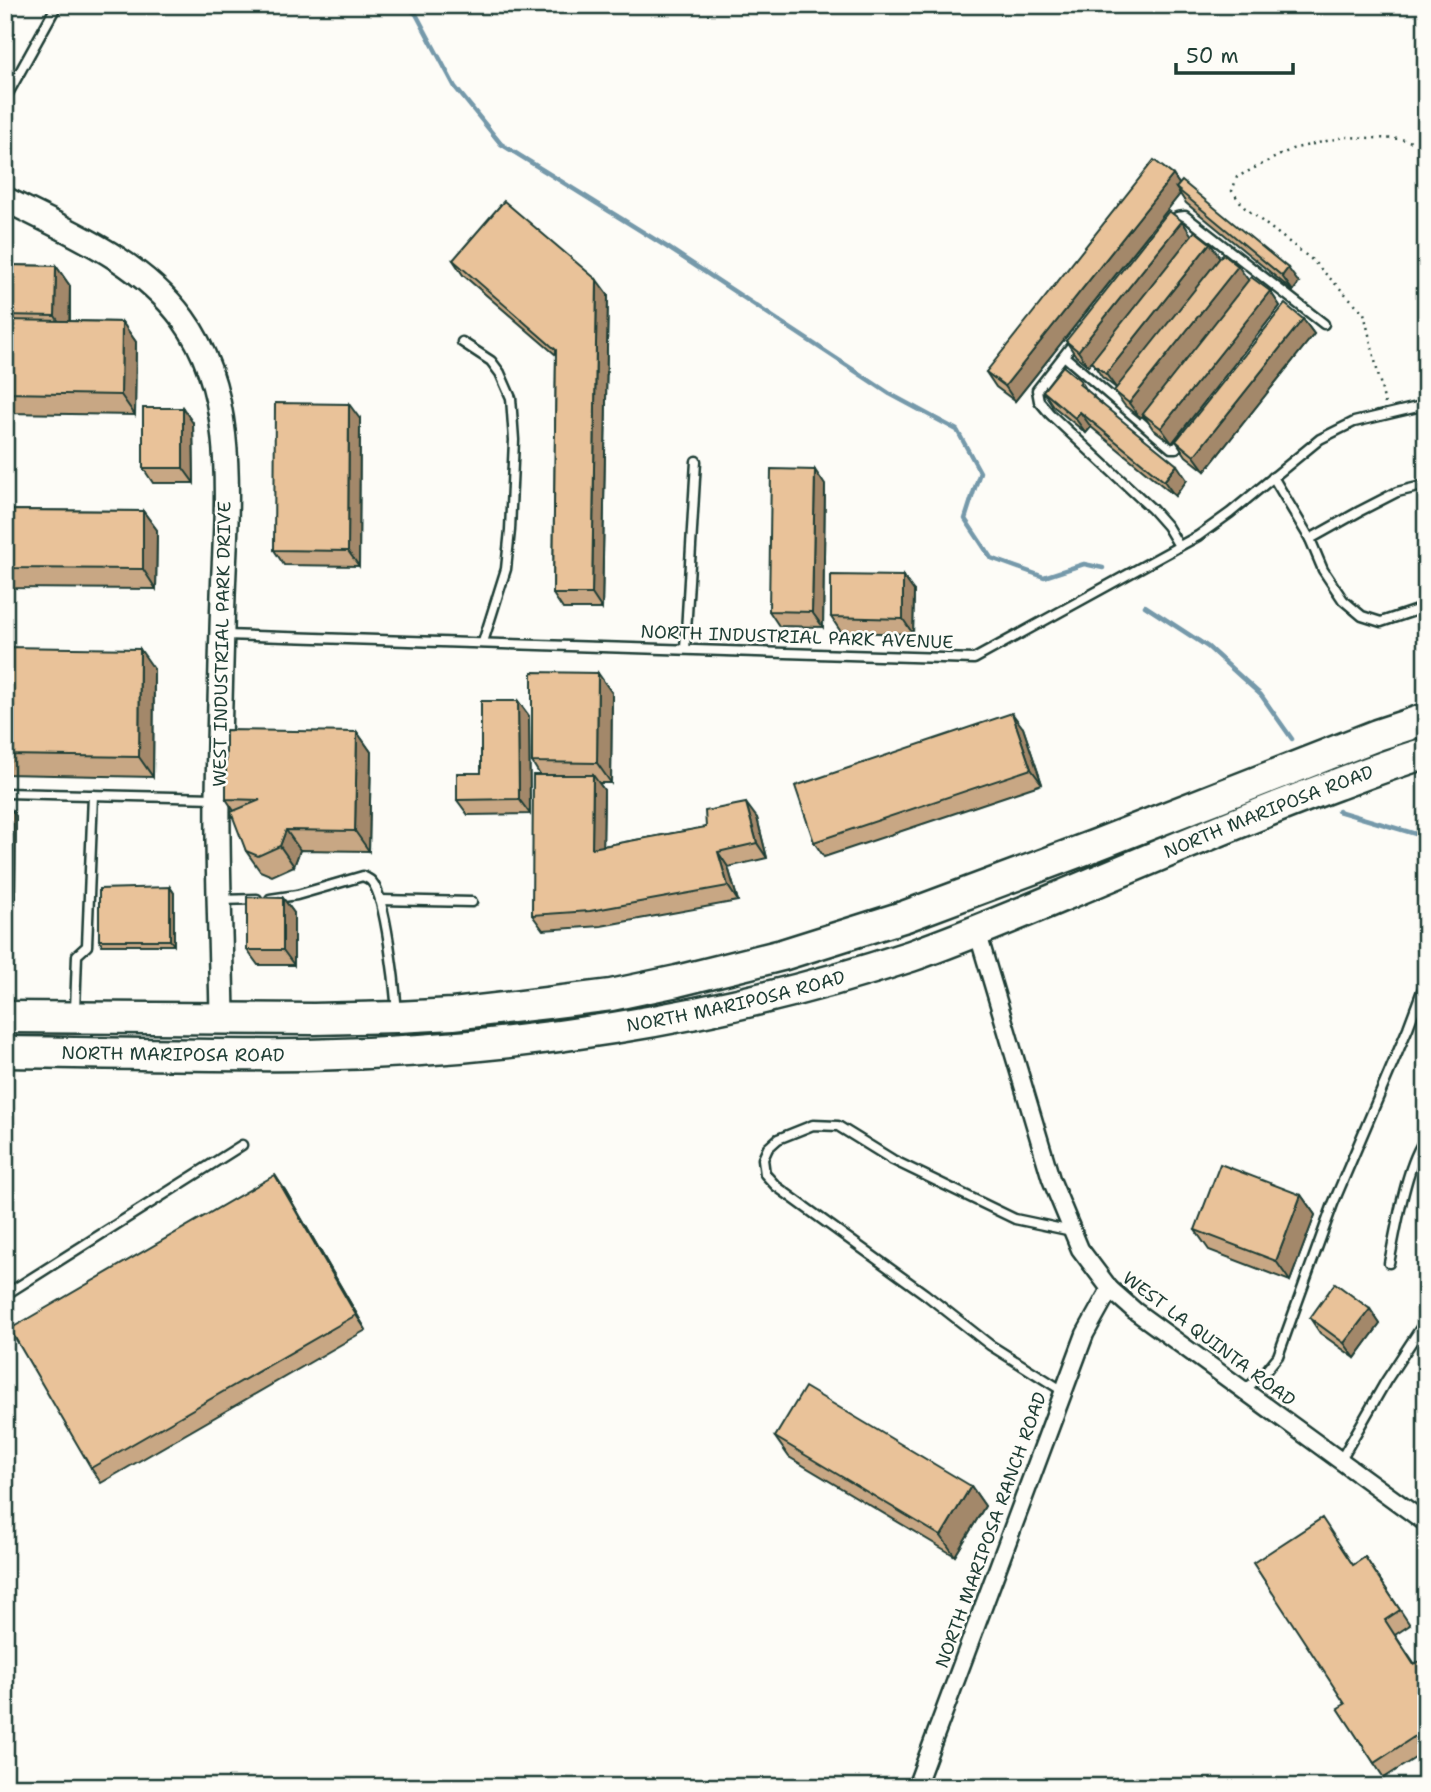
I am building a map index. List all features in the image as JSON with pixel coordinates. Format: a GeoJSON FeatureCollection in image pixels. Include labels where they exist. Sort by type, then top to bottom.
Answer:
{"type":"FeatureCollection","features":[{"type":"Feature","properties":{"kind":"highway","name":"NORTH MARIPOSA ROAD"},"geometry":{"type":"LineString","coordinates":[[5,1050],[309,1055],[401,1051],[505,1042],[644,1023],[721,1007],[849,974],[977,931],[1246,801],[1315,758],[1426,719]]}},
{"type":"Feature","properties":{"kind":"highway","name":"NORTH MARIPOSA ROAD"},"geometry":{"type":"LineString","coordinates":[[5,1017],[397,1017],[499,1009],[611,995],[782,955],[1246,801],[1417,755]]}},
{"type":"Feature","properties":{"kind":"highway"},"geometry":{"type":"LineString","coordinates":[[499,1009],[591,1003],[712,988],[771,976],[947,925],[968,925],[977,931]]}},
{"type":"Feature","properties":{"kind":"highway"},"geometry":{"type":"LineString","coordinates":[[222,1018],[229,1028],[260,1035],[505,1042]]}},
{"type":"Feature","properties":{"kind":"highway"},"geometry":{"type":"LineString","coordinates":[[5,1050],[185,1037],[215,1028],[222,1018]]}},
{"type":"Feature","properties":{"kind":"street","name":"WEST INDUSTRIAL PARK DRIVE"},"geometry":{"type":"LineString","coordinates":[[5,199],[121,260],[158,288],[184,320],[203,354],[217,395],[225,446],[226,508],[218,798],[222,1018]]}},
{"type":"Feature","properties":{"kind":"street","name":"WEST LA QUINTA ROAD"},"geometry":{"type":"LineString","coordinates":[[977,931],[1051,1179],[1080,1249],[1110,1289],[1135,1311],[1426,1523]]}},
{"type":"Feature","properties":{"kind":"street","name":"NORTH MARIPOSA RANCH ROAD"},"geometry":{"type":"LineString","coordinates":[[916,1787],[1085,1334],[1110,1289]]}},
{"type":"Feature","properties":{"kind":"lane"},"geometry":{"type":"LineString","coordinates":[[5,99],[57,5]]}},
{"type":"Feature","properties":{"kind":"lane"},"geometry":{"type":"LineString","coordinates":[[1161,232],[1169,222],[1185,216],[1324,324]]}},
{"type":"Feature","properties":{"kind":"lane"},"geometry":{"type":"LineString","coordinates":[[1197,243],[1205,232]]}},
{"type":"Feature","properties":{"kind":"lane"},"geometry":{"type":"LineString","coordinates":[[1227,266],[1236,256]]}},
{"type":"Feature","properties":{"kind":"lane"},"geometry":{"type":"LineString","coordinates":[[1255,287],[1264,277]]}},
{"type":"Feature","properties":{"kind":"lane"},"geometry":{"type":"LineString","coordinates":[[1288,312],[1296,302]]}},
{"type":"Feature","properties":{"kind":"lane"},"geometry":{"type":"LineString","coordinates":[[1080,335],[1037,390],[1039,401],[1152,509],[1179,546]]}},
{"type":"Feature","properties":{"kind":"lane"},"geometry":{"type":"LineString","coordinates":[[462,342],[491,361],[500,373],[511,398],[513,440],[506,569],[483,642]]}},
{"type":"Feature","properties":{"kind":"lane"},"geometry":{"type":"LineString","coordinates":[[1064,355],[1171,448],[1175,449],[1195,426]]}},
{"type":"Feature","properties":{"kind":"lane"},"geometry":{"type":"LineString","coordinates":[[1087,376],[1096,365]]}},
{"type":"Feature","properties":{"kind":"lane"},"geometry":{"type":"LineString","coordinates":[[1115,400],[1124,389]]}},
{"type":"Feature","properties":{"kind":"lane","name":"NORTH INDUSTRIAL PARK AVENUE"},"geometry":{"type":"LineString","coordinates":[[222,635],[974,659],[1198,536],[1320,439],[1354,422],[1426,405]]}},
{"type":"Feature","properties":{"kind":"lane"},"geometry":{"type":"LineString","coordinates":[[1143,423],[1151,413]]}},
{"type":"Feature","properties":{"kind":"lane"},"geometry":{"type":"LineString","coordinates":[[685,649],[696,461]]}},
{"type":"Feature","properties":{"kind":"lane"},"geometry":{"type":"LineString","coordinates":[[1273,477],[1310,539],[1323,570],[1343,600],[1362,616],[1381,622],[1426,607]]}},
{"type":"Feature","properties":{"kind":"lane"},"geometry":{"type":"LineString","coordinates":[[1310,539],[1396,492],[1426,485]]}},
{"type":"Feature","properties":{"kind":"lane"},"geometry":{"type":"LineString","coordinates":[[5,793],[218,798]]}},
{"type":"Feature","properties":{"kind":"lane"},"geometry":{"type":"LineString","coordinates":[[75,1018],[77,955],[87,946],[93,795]]}},
{"type":"Feature","properties":{"kind":"lane"},"geometry":{"type":"LineString","coordinates":[[220,900],[269,899],[296,895],[363,876],[373,883],[380,900],[395,986],[397,1017]]}},
{"type":"Feature","properties":{"kind":"lane"},"geometry":{"type":"LineString","coordinates":[[380,900],[472,902]]}},
{"type":"Feature","properties":{"kind":"lane"},"geometry":{"type":"LineString","coordinates":[[1244,1391],[1278,1356],[1333,1204],[1426,980]]}},
{"type":"Feature","properties":{"kind":"lane"},"geometry":{"type":"LineString","coordinates":[[1063,1391],[990,1345],[925,1294],[776,1186],[765,1174],[763,1159],[768,1147],[778,1139],[813,1125],[838,1126],[893,1160],[1015,1219],[1073,1232]]}},
{"type":"Feature","properties":{"kind":"lane"},"geometry":{"type":"LineString","coordinates":[[1389,1263],[1404,1193],[1417,1153],[1426,1138]]}},
{"type":"Feature","properties":{"kind":"lane"},"geometry":{"type":"LineString","coordinates":[[5,1295],[242,1145]]}},
{"type":"Feature","properties":{"kind":"lane"},"geometry":{"type":"LineString","coordinates":[[1340,1461],[1386,1381],[1426,1320]]}},
{"type":"Feature","properties":{"kind":"path"},"geometry":{"type":"LineString","coordinates":[[1387,414],[1364,313],[1311,259],[1245,208],[1232,191],[1237,177],[1292,149],[1344,137],[1401,139],[1426,146]]}},
{"type":"Feature","properties":{"kind":"building"},"geometry":{"type":"Polygon","coordinates":[[[1154,160],[1173,175],[1005,386],[986,372],[1154,160]]]}},
{"type":"Feature","properties":{"kind":"building"},"geometry":{"type":"Polygon","coordinates":[[[1182,181],[1288,268],[1282,276],[1176,188],[1182,181]]]}},
{"type":"Feature","properties":{"kind":"building"},"geometry":{"type":"Polygon","coordinates":[[[504,201],[597,280],[592,594],[553,594],[556,350],[453,260],[504,201]]]}},
{"type":"Feature","properties":{"kind":"building"},"geometry":{"type":"Polygon","coordinates":[[[1169,211],[1182,221],[1078,351],[1066,341],[1169,211]]]}},
{"type":"Feature","properties":{"kind":"building"},"geometry":{"type":"Polygon","coordinates":[[[1195,231],[1210,243],[1106,374],[1091,362],[1195,231]]]}},
{"type":"Feature","properties":{"kind":"building"},"geometry":{"type":"Polygon","coordinates":[[[1223,254],[1238,266],[1129,403],[1114,391],[1223,254]]]}},
{"type":"Feature","properties":{"kind":"building"},"geometry":{"type":"Polygon","coordinates":[[[5,265],[56,266],[55,316],[5,315],[5,265]]]}},
{"type":"Feature","properties":{"kind":"building"},"geometry":{"type":"Polygon","coordinates":[[[1251,277],[1270,291],[1161,428],[1143,414],[1251,277]]]}},
{"type":"Feature","properties":{"kind":"building"},"geometry":{"type":"Polygon","coordinates":[[[1285,304],[1303,319],[1194,456],[1176,441],[1285,304]]]}},
{"type":"Feature","properties":{"kind":"building"},"geometry":{"type":"Polygon","coordinates":[[[5,320],[122,322],[121,395],[5,393],[5,320]]]}},
{"type":"Feature","properties":{"kind":"building"},"geometry":{"type":"Polygon","coordinates":[[[1063,366],[1081,381],[1079,384],[1093,397],[1177,465],[1164,481],[1080,412],[1075,418],[1043,391],[1063,366]]]}},
{"type":"Feature","properties":{"kind":"building"},"geometry":{"type":"Polygon","coordinates":[[[275,403],[349,404],[348,551],[274,550],[275,403]]]}},
{"type":"Feature","properties":{"kind":"building"},"geometry":{"type":"Polygon","coordinates":[[[143,408],[183,408],[183,468],[143,468],[143,408]]]}},
{"type":"Feature","properties":{"kind":"building"},"geometry":{"type":"Polygon","coordinates":[[[771,469],[815,470],[812,612],[769,611],[771,469]]]}},
{"type":"Feature","properties":{"kind":"building"},"geometry":{"type":"Polygon","coordinates":[[[5,510],[143,511],[143,569],[5,568],[5,510]]]}},
{"type":"Feature","properties":{"kind":"building"},"geometry":{"type":"Polygon","coordinates":[[[831,575],[903,576],[903,619],[831,617],[831,575]]]}},
{"type":"Feature","properties":{"kind":"building"},"geometry":{"type":"Polygon","coordinates":[[[5,647],[140,649],[139,757],[5,755],[5,647]]]}},
{"type":"Feature","properties":{"kind":"building"},"geometry":{"type":"Polygon","coordinates":[[[532,672],[598,673],[597,763],[532,762],[532,672]]]}},
{"type":"Feature","properties":{"kind":"building"},"geometry":{"type":"Polygon","coordinates":[[[481,701],[518,701],[519,799],[457,800],[457,773],[481,773],[481,701]]]}},
{"type":"Feature","properties":{"kind":"building"},"geometry":{"type":"Polygon","coordinates":[[[1012,713],[1031,769],[814,842],[795,786],[1012,713]]]}},
{"type":"Feature","properties":{"kind":"building"},"geometry":{"type":"Polygon","coordinates":[[[226,730],[357,732],[355,831],[286,830],[280,846],[258,856],[246,851],[231,812],[260,800],[226,799],[226,730]]]}},
{"type":"Feature","properties":{"kind":"building"},"geometry":{"type":"Polygon","coordinates":[[[533,775],[593,775],[592,848],[706,827],[705,811],[746,803],[757,843],[718,852],[728,886],[590,911],[532,915],[533,775]]]}},
{"type":"Feature","properties":{"kind":"building"},"geometry":{"type":"Polygon","coordinates":[[[170,887],[170,940],[99,940],[99,889],[170,887]]]}},
{"type":"Feature","properties":{"kind":"building"},"geometry":{"type":"Polygon","coordinates":[[[247,897],[283,898],[283,950],[247,950],[247,897]]]}},
{"type":"Feature","properties":{"kind":"building"},"geometry":{"type":"Polygon","coordinates":[[[1220,1164],[1301,1195],[1276,1261],[1195,1230],[1220,1164]]]}},
{"type":"Feature","properties":{"kind":"building"},"geometry":{"type":"Polygon","coordinates":[[[275,1175],[356,1315],[91,1468],[10,1329],[275,1175]]]}},
{"type":"Feature","properties":{"kind":"building"},"geometry":{"type":"Polygon","coordinates":[[[1335,1283],[1370,1309],[1344,1343],[1310,1318],[1335,1283]]]}},
{"type":"Feature","properties":{"kind":"building"},"geometry":{"type":"Polygon","coordinates":[[[805,1387],[971,1486],[941,1536],[775,1437],[805,1387]]]}},
{"type":"Feature","properties":{"kind":"building"},"geometry":{"type":"Polygon","coordinates":[[[1322,1518],[1353,1565],[1365,1557],[1400,1610],[1385,1620],[1414,1665],[1426,1658],[1426,1729],[1374,1763],[1338,1708],[1345,1704],[1253,1563],[1322,1518]]]}},
{"type":"Feature","properties":{"kind":"waterway"},"geometry":{"type":"LineString","coordinates":[[405,5],[416,14],[455,87],[501,144],[667,247],[890,394],[957,430],[980,472],[965,519],[991,558],[1044,577],[1084,564],[1103,568]]}},
{"type":"Feature","properties":{"kind":"waterway"},"geometry":{"type":"LineString","coordinates":[[1145,606],[1208,647],[1261,695],[1292,739]]}},
{"type":"Feature","properties":{"kind":"waterway"},"geometry":{"type":"LineString","coordinates":[[1338,811],[1426,837]]}}]}
